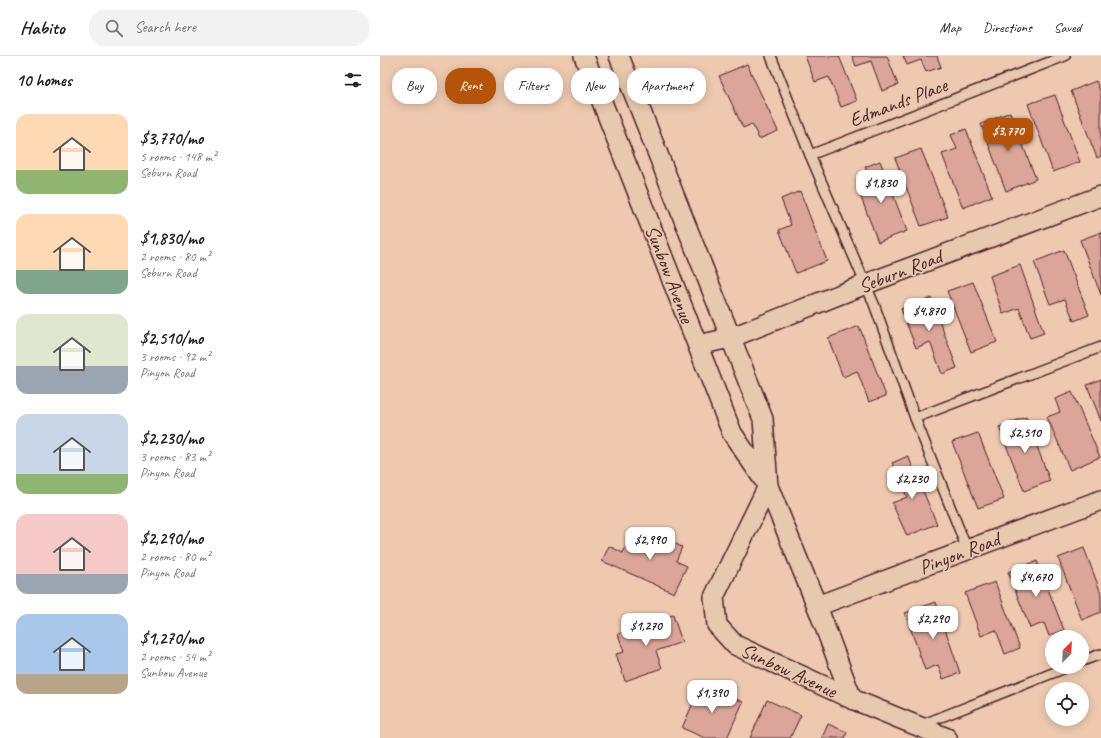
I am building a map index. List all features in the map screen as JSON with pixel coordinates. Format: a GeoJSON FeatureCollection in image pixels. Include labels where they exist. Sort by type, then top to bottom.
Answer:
{"type":"FeatureCollection","features":[{"type":"Feature","properties":{"kind":"street","name":"Sunbow Avenue"},"geometry":{"type":"LineString","coordinates":[[584,56],[732,433],[768,486],[817,606],[852,699]]}},
{"type":"Feature","properties":{"kind":"street","name":"Sunbow Avenue"},"geometry":{"type":"LineString","coordinates":[[619,56],[763,419],[768,486],[714,597],[717,625],[735,645],[852,699],[947,738]]}},
{"type":"Feature","properties":{"kind":"street","name":"Seburn Road"},"geometry":{"type":"LineString","coordinates":[[698,345],[730,338],[866,284],[1101,196]]}},
{"type":"Feature","properties":{"kind":"street","name":"Pinyon Road"},"geometry":{"type":"LineString","coordinates":[[817,606],[1101,500]]}},
{"type":"Feature","properties":{"kind":"lane"},"geometry":{"type":"LineString","coordinates":[[771,56],[810,155],[866,284],[914,418],[967,549]]}},
{"type":"Feature","properties":{"kind":"lane","name":"Edmands Place"},"geometry":{"type":"LineString","coordinates":[[810,155],[1065,56]]}},
{"type":"Feature","properties":{"kind":"lane"},"geometry":{"type":"LineString","coordinates":[[914,418],[1101,347]]}},
{"type":"Feature","properties":{"kind":"lane"},"geometry":{"type":"LineString","coordinates":[[1089,659],[1101,654]]}},
{"type":"Feature","properties":{"kind":"lane"},"geometry":{"type":"LineString","coordinates":[[918,726],[1050,674]]}},
{"type":"Feature","properties":{"kind":"building"},"geometry":{"type":"Polygon","coordinates":[[[805,56],[839,56],[857,101],[841,107],[829,77],[815,82],[805,56]]]}},
{"type":"Feature","properties":{"kind":"building"},"geometry":{"type":"Polygon","coordinates":[[[852,56],[887,56],[898,85],[882,91],[871,61],[856,66],[852,56]]]}},
{"type":"Feature","properties":{"kind":"building"},"geometry":{"type":"Polygon","coordinates":[[[903,56],[937,56],[941,67],[926,72],[921,60],[907,65],[903,56]]]}},
{"type":"Feature","properties":{"kind":"building"},"geometry":{"type":"Polygon","coordinates":[[[747,64],[778,131],[759,139],[752,124],[743,128],[719,76],[747,64]]]}},
{"type":"Feature","properties":{"kind":"building"},"geometry":{"type":"Polygon","coordinates":[[[1096,81],[1101,93],[1101,156],[1097,158],[1071,91],[1096,81]]]}},
{"type":"Feature","properties":{"kind":"building"},"geometry":{"type":"Polygon","coordinates":[[[1055,95],[1080,162],[1053,172],[1028,104],[1055,95]]]}},
{"type":"Feature","properties":{"kind":"building"},"geometry":{"type":"Polygon","coordinates":[[[1010,112],[1036,179],[1006,191],[981,124],[1010,112]]]}},
{"type":"Feature","properties":{"kind":"building"},"geometry":{"type":"Polygon","coordinates":[[[966,129],[992,196],[963,208],[942,154],[957,149],[951,135],[966,129]]]}},
{"type":"Feature","properties":{"kind":"building"},"geometry":{"type":"Polygon","coordinates":[[[921,149],[948,217],[921,226],[895,158],[921,149]]]}},
{"type":"Feature","properties":{"kind":"building"},"geometry":{"type":"Polygon","coordinates":[[[880,161],[907,231],[878,242],[857,187],[871,182],[865,167],[880,161]]]}},
{"type":"Feature","properties":{"kind":"building"},"geometry":{"type":"Polygon","coordinates":[[[800,191],[827,261],[796,273],[779,230],[791,225],[781,199],[800,191]]]}},
{"type":"Feature","properties":{"kind":"building"},"geometry":{"type":"Polygon","coordinates":[[[1101,232],[1101,295],[1080,240],[1101,232]]]}},
{"type":"Feature","properties":{"kind":"building"},"geometry":{"type":"Polygon","coordinates":[[[1064,250],[1089,315],[1074,321],[1065,299],[1050,304],[1034,262],[1064,250]]]}},
{"type":"Feature","properties":{"kind":"building"},"geometry":{"type":"Polygon","coordinates":[[[1020,265],[1044,333],[1030,338],[1019,308],[1003,314],[990,276],[1020,265]]]}},
{"type":"Feature","properties":{"kind":"building"},"geometry":{"type":"Polygon","coordinates":[[[973,282],[997,342],[971,352],[947,291],[973,282]]]}},
{"type":"Feature","properties":{"kind":"building"},"geometry":{"type":"Polygon","coordinates":[[[931,298],[957,368],[942,374],[930,342],[916,348],[901,309],[931,298]]]}},
{"type":"Feature","properties":{"kind":"building"},"geometry":{"type":"Polygon","coordinates":[[[859,326],[886,396],[869,402],[857,371],[843,377],[828,338],[859,326]]]}},
{"type":"Feature","properties":{"kind":"building"},"geometry":{"type":"Polygon","coordinates":[[[1101,379],[1101,421],[1087,385],[1101,379]]]}},
{"type":"Feature","properties":{"kind":"building"},"geometry":{"type":"Polygon","coordinates":[[[1072,392],[1100,457],[1070,470],[1047,417],[1060,412],[1055,399],[1072,392]]]}},
{"type":"Feature","properties":{"kind":"building"},"geometry":{"type":"Polygon","coordinates":[[[1026,417],[1050,481],[1024,491],[999,427],[1026,417]]]}},
{"type":"Feature","properties":{"kind":"building"},"geometry":{"type":"Polygon","coordinates":[[[978,433],[1004,499],[978,508],[952,442],[978,433]]]}},
{"type":"Feature","properties":{"kind":"building"},"geometry":{"type":"Polygon","coordinates":[[[908,456],[937,524],[907,536],[892,503],[907,497],[892,463],[908,456]]]}},
{"type":"Feature","properties":{"kind":"building"},"geometry":{"type":"Polygon","coordinates":[[[648,531],[682,547],[676,561],[687,566],[674,593],[602,561],[609,546],[623,553],[630,537],[643,543],[648,531]]]}},
{"type":"Feature","properties":{"kind":"building"},"geometry":{"type":"Polygon","coordinates":[[[1084,548],[1101,593],[1101,612],[1082,620],[1058,558],[1084,548]]]}},
{"type":"Feature","properties":{"kind":"building"},"geometry":{"type":"Polygon","coordinates":[[[1037,561],[1064,630],[1047,630],[1044,623],[1030,628],[1008,572],[1037,561]]]}},
{"type":"Feature","properties":{"kind":"building"},"geometry":{"type":"Polygon","coordinates":[[[995,582],[1020,648],[1005,654],[996,630],[981,636],[965,593],[995,582]]]}},
{"type":"Feature","properties":{"kind":"building"},"geometry":{"type":"Polygon","coordinates":[[[936,602],[960,673],[943,679],[938,665],[925,670],[905,613],[936,602]]]}},
{"type":"Feature","properties":{"kind":"building"},"geometry":{"type":"Polygon","coordinates":[[[673,615],[682,642],[656,651],[662,668],[625,681],[616,654],[624,652],[618,634],[673,615]]]}},
{"type":"Feature","properties":{"kind":"building"},"geometry":{"type":"Polygon","coordinates":[[[702,683],[743,702],[727,738],[705,738],[682,728],[702,683]]]}},
{"type":"Feature","properties":{"kind":"building"},"geometry":{"type":"Polygon","coordinates":[[[767,700],[801,715],[790,738],[750,738],[767,700]]]}},
{"type":"Feature","properties":{"kind":"building"},"geometry":{"type":"Polygon","coordinates":[[[828,724],[847,732],[845,738],[822,738],[828,724]]]}}]}
